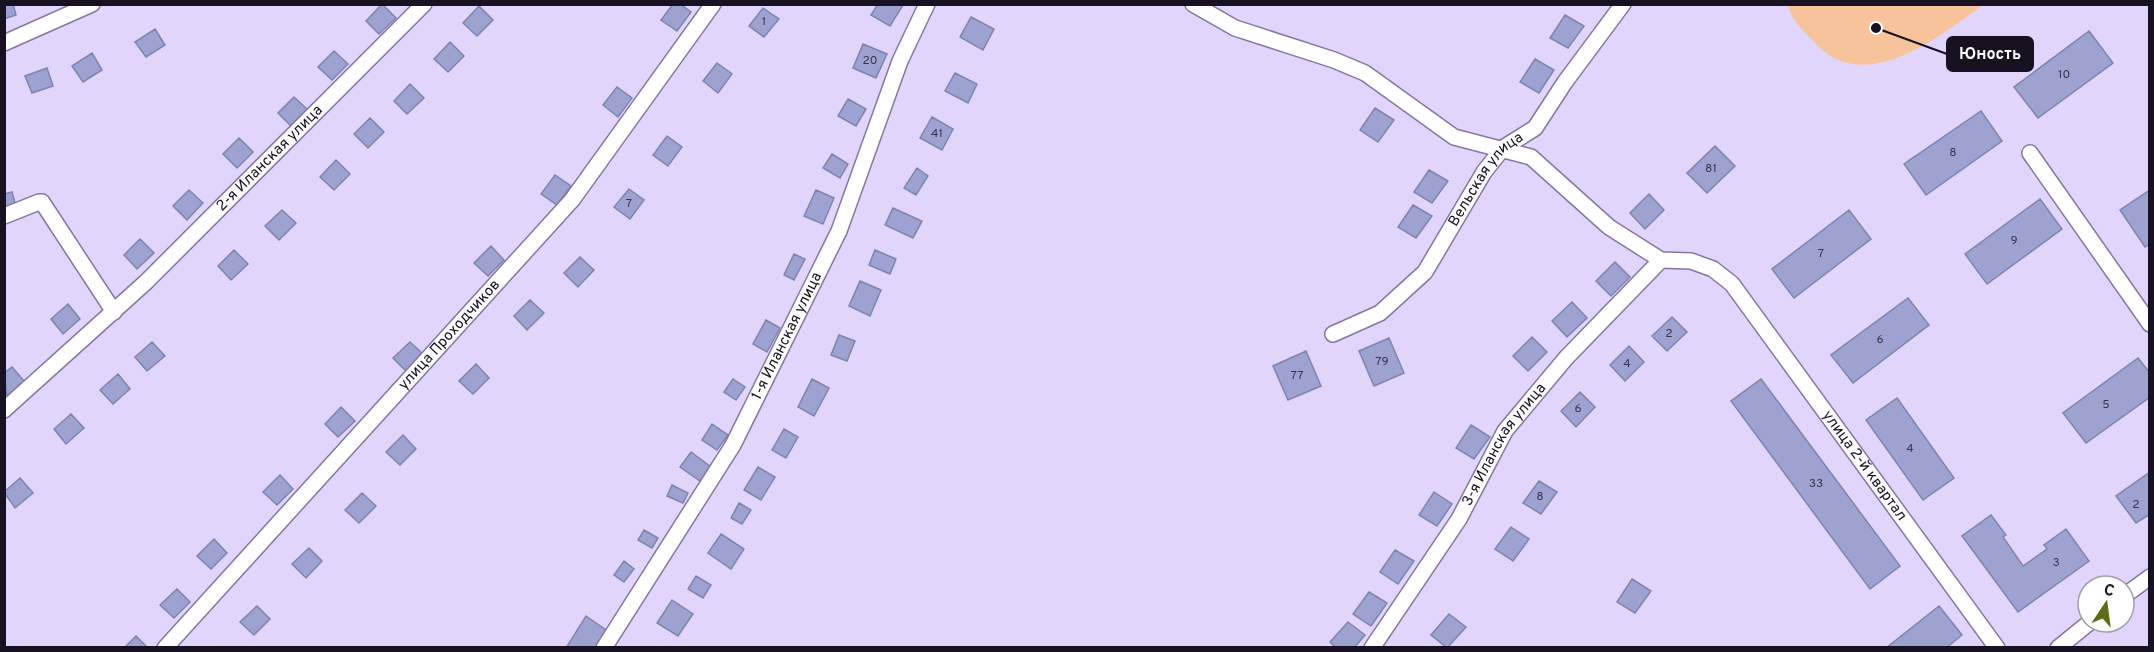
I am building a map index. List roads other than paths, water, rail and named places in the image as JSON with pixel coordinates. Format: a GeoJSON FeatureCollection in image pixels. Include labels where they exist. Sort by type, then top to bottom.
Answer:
{"type":"FeatureCollection","features":[{"type":"Feature","properties":{"kind":"street"},"geometry":{"type":"LineString","coordinates":[[4,43],[92,4]]}},
{"type":"Feature","properties":{"kind":"street","name":"2-я Иланская улица"},"geometry":{"type":"LineString","coordinates":[[4,410],[114,312],[424,4]]}},
{"type":"Feature","properties":{"kind":"street","name":"улица Проходчиков"},"geometry":{"type":"LineString","coordinates":[[165,648],[572,200],[713,4]]}},
{"type":"Feature","properties":{"kind":"street","name":"1-я Иланская улица"},"geometry":{"type":"LineString","coordinates":[[604,648],[733,445],[839,231],[900,61],[927,4]]}},
{"type":"Feature","properties":{"kind":"street"},"geometry":{"type":"LineString","coordinates":[[1193,4],[1235,28],[1334,60],[1365,73],[1454,137],[1531,157],[1609,226],[1661,260]]}},
{"type":"Feature","properties":{"kind":"street","name":"Вельская улица"},"geometry":{"type":"LineString","coordinates":[[1333,334],[1380,314],[1425,272],[1484,172],[1503,148],[1535,128],[1565,82],[1623,4]]}},
{"type":"Feature","properties":{"kind":"street"},"geometry":{"type":"LineString","coordinates":[[2030,153],[2150,324]]}},
{"type":"Feature","properties":{"kind":"street"},"geometry":{"type":"LineString","coordinates":[[4,216],[39,201],[42,202],[114,312]]}},
{"type":"Feature","properties":{"kind":"street","name":"улица 2-й квартал"},"geometry":{"type":"LineString","coordinates":[[1661,260],[1691,261],[1713,269],[1732,284],[1997,648]]}},
{"type":"Feature","properties":{"kind":"street","name":"3-я Иланская улица"},"geometry":{"type":"LineString","coordinates":[[1372,648],[1459,519],[1505,431],[1566,358],[1661,260]]}},
{"type":"Feature","properties":{"kind":"street"},"geometry":{"type":"LineString","coordinates":[[2136,587],[2150,577]]}},
{"type":"Feature","properties":{"kind":"street"},"geometry":{"type":"LineString","coordinates":[[2058,648],[2076,633]]}},
{"type":"Feature","properties":{"kind":"place","name":"Юность"},"geometry":{"type":"Point","coordinates":[1876,28]}}]}
